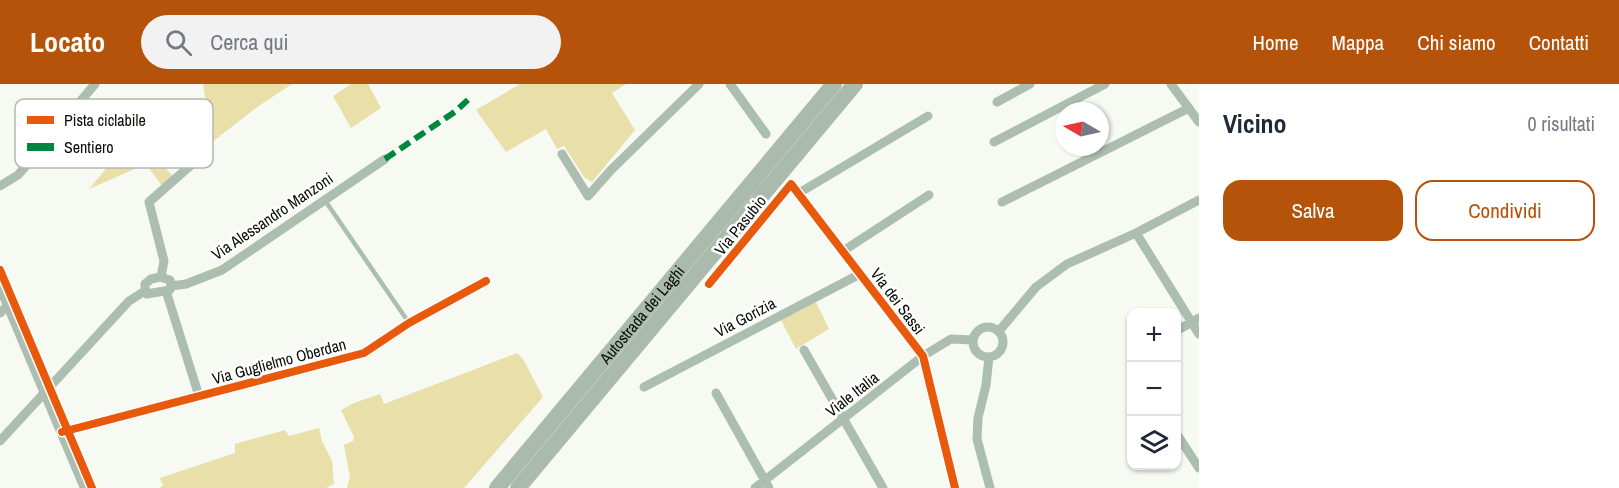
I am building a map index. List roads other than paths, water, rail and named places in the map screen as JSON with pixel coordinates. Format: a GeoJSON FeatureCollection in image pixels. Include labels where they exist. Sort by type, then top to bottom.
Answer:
{"type":"FeatureCollection","features":[{"type":"Feature","properties":{"kind":"highway","name":"Autostrada dei Laghi"},"geometry":{"type":"LineString","coordinates":[[497,488],[834,84]]}},
{"type":"Feature","properties":{"kind":"highway","name":"Autostrada dei Laghi"},"geometry":{"type":"LineString","coordinates":[[518,488],[855,84]]}},
{"type":"Feature","properties":{"kind":"street"},"geometry":{"type":"LineString","coordinates":[[82,99],[95,84]]}},
{"type":"Feature","properties":{"kind":"street"},"geometry":{"type":"LineString","coordinates":[[562,154],[588,196],[611,170],[699,84]]}},
{"type":"Feature","properties":{"kind":"street"},"geometry":{"type":"LineString","coordinates":[[730,84],[766,134]]}},
{"type":"Feature","properties":{"kind":"street"},"geometry":{"type":"LineString","coordinates":[[997,102],[1030,84]]}},
{"type":"Feature","properties":{"kind":"street"},"geometry":{"type":"LineString","coordinates":[[994,142],[1105,84]]}},
{"type":"Feature","properties":{"kind":"street"},"geometry":{"type":"LineString","coordinates":[[1171,84],[1199,122]]}},
{"type":"Feature","properties":{"kind":"street"},"geometry":{"type":"LineString","coordinates":[[1002,202],[1189,108]]}},
{"type":"Feature","properties":{"kind":"street"},"geometry":{"type":"LineString","coordinates":[[799,194],[928,116]]}},
{"type":"Feature","properties":{"kind":"street","name":"Via Alessandro Manzoni"},"geometry":{"type":"LineString","coordinates":[[145,291],[150,295],[222,270],[385,159]]}},
{"type":"Feature","properties":{"kind":"street"},"geometry":{"type":"LineString","coordinates":[[0,186],[18,175],[24,168]]}},
{"type":"Feature","properties":{"kind":"street"},"geometry":{"type":"LineString","coordinates":[[161,277],[164,261],[149,202],[188,168]]}},
{"type":"Feature","properties":{"kind":"street","name":"Via dei Sassi"},"geometry":{"type":"LineString","coordinates":[[791,184],[923,356],[955,488]]}},
{"type":"Feature","properties":{"kind":"street","name":"Via Pasubio"},"geometry":{"type":"LineString","coordinates":[[710,284],[791,184]]}},
{"type":"Feature","properties":{"kind":"street"},"geometry":{"type":"LineString","coordinates":[[843,251],[929,195]]}},
{"type":"Feature","properties":{"kind":"street"},"geometry":{"type":"LineString","coordinates":[[973,340],[976,351],[980,355],[989,357],[997,354],[1003,344],[999,331],[1036,287],[1067,264],[1136,233],[1199,200]]}},
{"type":"Feature","properties":{"kind":"street"},"geometry":{"type":"LineString","coordinates":[[1136,233],[1195,320],[1199,334]]}},
{"type":"Feature","properties":{"kind":"street","name":"Via Gorizia"},"geometry":{"type":"LineString","coordinates":[[645,387],[860,274]]}},
{"type":"Feature","properties":{"kind":"street"},"geometry":{"type":"LineString","coordinates":[[0,441],[129,301],[145,291],[149,280],[161,277],[170,280],[169,289],[199,396]]}},
{"type":"Feature","properties":{"kind":"street","name":"Via Guglielmo Oberdan"},"geometry":{"type":"LineString","coordinates":[[62,432],[364,353],[409,323],[486,281]]}},
{"type":"Feature","properties":{"kind":"street"},"geometry":{"type":"LineString","coordinates":[[0,284],[4,308],[45,392],[86,488]]}},
{"type":"Feature","properties":{"kind":"street"},"geometry":{"type":"LineString","coordinates":[[1181,328],[1195,320]]}},
{"type":"Feature","properties":{"kind":"street","name":"Viale Italia"},"geometry":{"type":"LineString","coordinates":[[755,488],[767,484],[923,356],[951,339],[973,340],[976,334],[985,327],[999,331]]}},
{"type":"Feature","properties":{"kind":"street"},"geometry":{"type":"LineString","coordinates":[[804,350],[883,488]]}},
{"type":"Feature","properties":{"kind":"street"},"geometry":{"type":"LineString","coordinates":[[989,357],[986,385],[978,418],[977,439],[990,488]]}},
{"type":"Feature","properties":{"kind":"street"},"geometry":{"type":"LineString","coordinates":[[716,393],[767,484]]}},
{"type":"Feature","properties":{"kind":"street"},"geometry":{"type":"LineString","coordinates":[[1181,441],[1199,468]]}},
{"type":"Feature","properties":{"kind":"lane"},"geometry":{"type":"LineString","coordinates":[[324,199],[409,323]]}}]}
